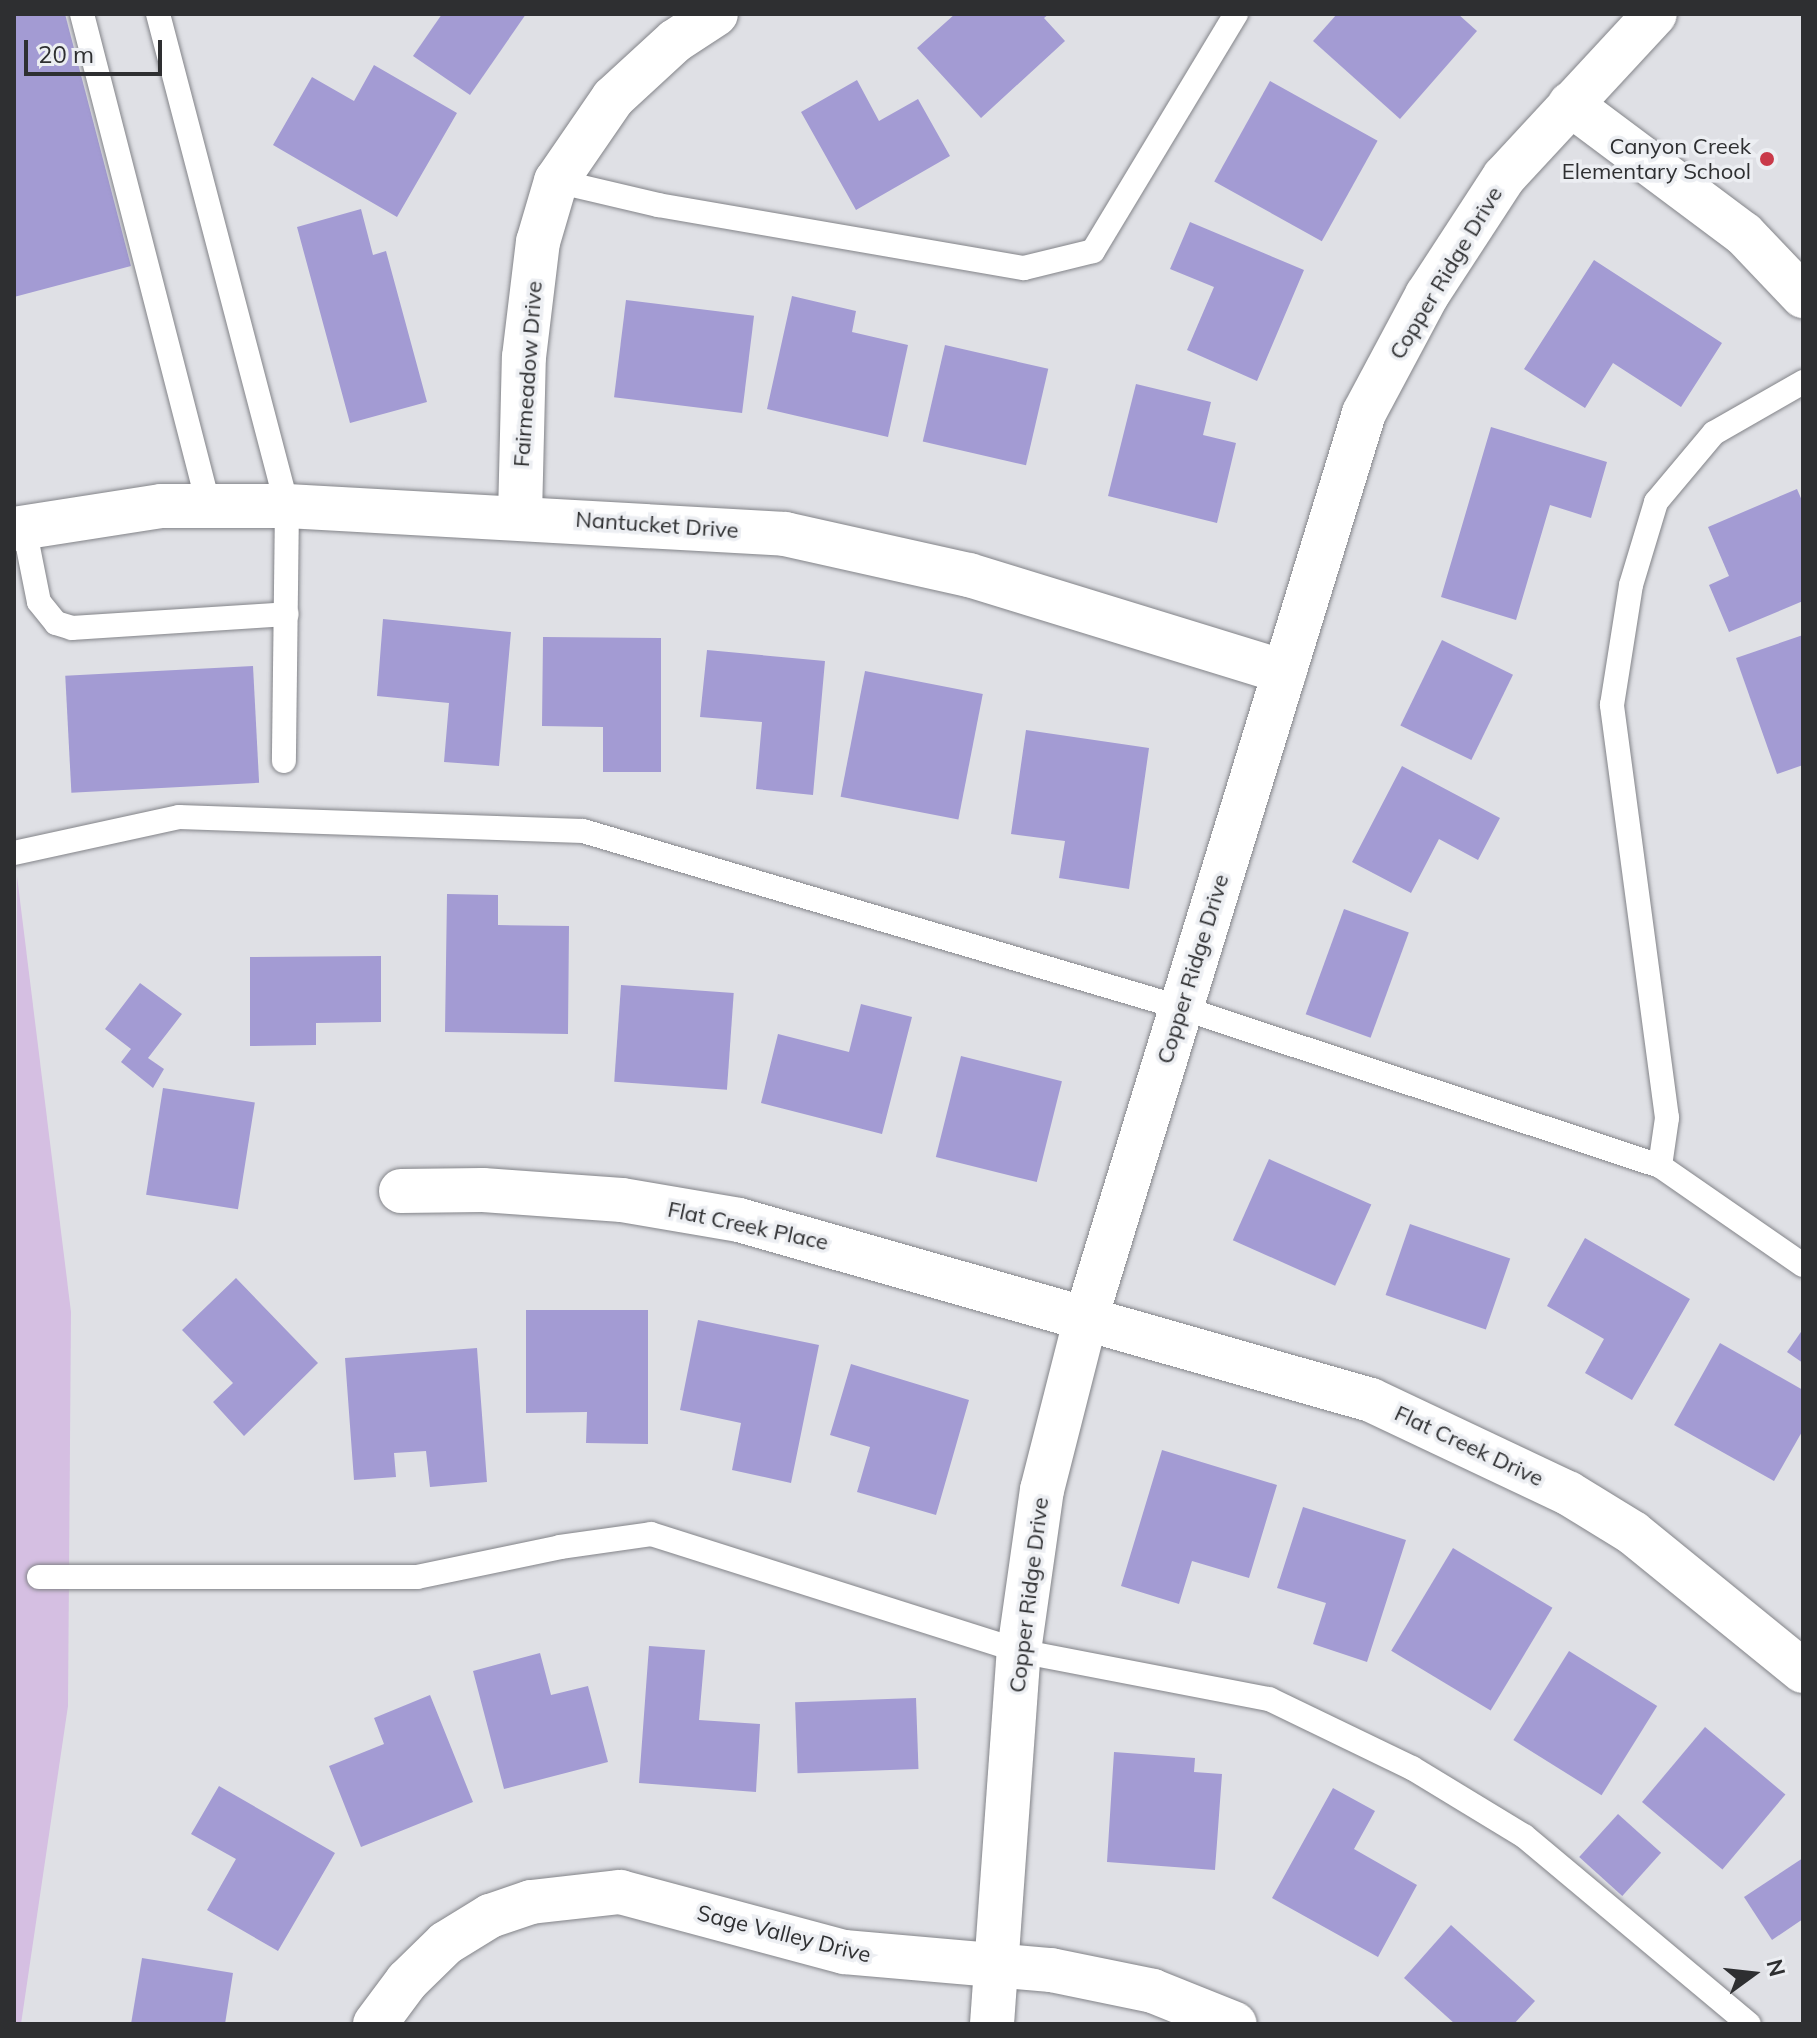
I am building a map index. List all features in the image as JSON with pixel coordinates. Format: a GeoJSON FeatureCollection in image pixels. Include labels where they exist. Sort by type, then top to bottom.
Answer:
{"type":"FeatureCollection","features":[{"type":"Feature","properties":{"kind":"street","name":"Fairmeadow Drive"},"geometry":{"type":"LineString","coordinates":[[520,516],[524,357],[538,242],[556,181],[613,98],[675,41],[716,14]]}},
{"type":"Feature","properties":{"kind":"street","name":"Copper Ridge Drive"},"geometry":{"type":"LineString","coordinates":[[992,2024],[999,1967],[1019,1651],[1042,1490],[1085,1321],[1364,413],[1427,295],[1504,177],[1655,14]]}},
{"type":"Feature","properties":{"kind":"street"},"geometry":{"type":"LineString","coordinates":[[1570,104],[1744,234],[1803,296]]}},
{"type":"Feature","properties":{"kind":"street","name":"Nantucket Drive"},"geometry":{"type":"LineString","coordinates":[[19,528],[161,506],[287,506],[520,516],[785,534],[969,575],[1284,672]]}},
{"type":"Feature","properties":{"kind":"street","name":"Flat Creek Place"},"geometry":{"type":"LineString","coordinates":[[401,1191],[483,1190],[622,1200],[739,1220],[914,1266],[1085,1321]]}},
{"type":"Feature","properties":{"kind":"street","name":"Flat Creek Drive"},"geometry":{"type":"LineString","coordinates":[[1085,1321],[1371,1400],[1525,1472],[1633,1533],[1803,1671]]}},
{"type":"Feature","properties":{"kind":"street","name":"Sage Valley Drive"},"geometry":{"type":"LineString","coordinates":[[375,2024],[407,1981],[446,1943],[490,1916],[576,1894],[620,1892],[844,1952],[1051,1970],[1153,1991],[1235,2024]]}},
{"type":"Feature","properties":{"kind":"lane"},"geometry":{"type":"LineString","coordinates":[[82,14],[209,507]]}},
{"type":"Feature","properties":{"kind":"lane"},"geometry":{"type":"LineString","coordinates":[[158,14],[287,506],[284,761]]}},
{"type":"Feature","properties":{"kind":"lane"},"geometry":{"type":"LineString","coordinates":[[556,181],[658,205],[1024,268],[1093,251],[1236,14]]}},
{"type":"Feature","properties":{"kind":"lane"},"geometry":{"type":"LineString","coordinates":[[1660,1166],[1667,1118],[1612,705],[1631,585],[1656,502],[1714,433],[1803,382]]}},
{"type":"Feature","properties":{"kind":"lane"},"geometry":{"type":"LineString","coordinates":[[19,528],[39,602],[56,623],[72,628],[287,614]]}},
{"type":"Feature","properties":{"kind":"lane"},"geometry":{"type":"LineString","coordinates":[[14,853],[179,817],[583,831],[1182,1008],[1660,1166],[1803,1265]]}},
{"type":"Feature","properties":{"kind":"lane"},"geometry":{"type":"LineString","coordinates":[[39,1577],[417,1577],[560,1547],[651,1534],[1019,1651],[1269,1699],[1412,1768],[1524,1836],[1749,2024]]}},
{"type":"Feature","properties":{"kind":"shaded area"},"geometry":{"type":"Polygon","coordinates":[[[17,876],[71,1312],[68,1706],[21,2024],[14,2024],[17,876]]]}},
{"type":"Feature","properties":{"kind":"building"},"geometry":{"type":"Polygon","coordinates":[[[14,14],[65,14],[131,266],[14,297],[14,14]]]}},
{"type":"Feature","properties":{"kind":"building"},"geometry":{"type":"Polygon","coordinates":[[[442,14],[526,14],[470,95],[413,56],[442,14]]]}},
{"type":"Feature","properties":{"kind":"building"},"geometry":{"type":"Polygon","coordinates":[[[955,14],[1049,14],[1044,18],[1065,41],[981,118],[917,48],[955,14]]]}},
{"type":"Feature","properties":{"kind":"building"},"geometry":{"type":"Polygon","coordinates":[[[1337,14],[1458,14],[1477,31],[1400,119],[1313,41],[1337,14]]]}},
{"type":"Feature","properties":{"kind":"building"},"geometry":{"type":"Polygon","coordinates":[[[374,65],[457,113],[397,217],[273,145],[312,77],[354,101],[374,65]]]}},
{"type":"Feature","properties":{"kind":"building"},"geometry":{"type":"Polygon","coordinates":[[[857,80],[879,121],[918,99],[950,156],[856,210],[801,112],[857,80]]]}},
{"type":"Feature","properties":{"kind":"building"},"geometry":{"type":"Polygon","coordinates":[[[1270,81],[1378,141],[1322,241],[1214,182],[1270,81]]]}},
{"type":"Feature","properties":{"kind":"building"},"geometry":{"type":"Polygon","coordinates":[[[361,209],[373,255],[386,251],[427,402],[350,423],[297,227],[361,209]]]}},
{"type":"Feature","properties":{"kind":"building"},"geometry":{"type":"Polygon","coordinates":[[[1190,222],[1304,270],[1257,381],[1187,350],[1214,287],[1170,269],[1190,222]]]}},
{"type":"Feature","properties":{"kind":"building"},"geometry":{"type":"Polygon","coordinates":[[[1594,260],[1722,343],[1681,407],[1613,363],[1585,408],[1524,369],[1594,260]]]}},
{"type":"Feature","properties":{"kind":"building"},"geometry":{"type":"Polygon","coordinates":[[[792,296],[856,311],[852,332],[908,345],[888,437],[767,409],[792,296]]]}},
{"type":"Feature","properties":{"kind":"building"},"geometry":{"type":"Polygon","coordinates":[[[626,300],[754,316],[742,413],[614,397],[626,300]]]}},
{"type":"Feature","properties":{"kind":"building"},"geometry":{"type":"Polygon","coordinates":[[[945,345],[1048,369],[1026,465],[923,441],[945,345]]]}},
{"type":"Feature","properties":{"kind":"building"},"geometry":{"type":"Polygon","coordinates":[[[1136,384],[1211,402],[1203,435],[1236,443],[1217,523],[1108,496],[1136,384]]]}},
{"type":"Feature","properties":{"kind":"building"},"geometry":{"type":"Polygon","coordinates":[[[1491,427],[1607,462],[1591,518],[1550,505],[1516,620],[1441,597],[1491,427]]]}},
{"type":"Feature","properties":{"kind":"building"},"geometry":{"type":"Polygon","coordinates":[[[1797,489],[1803,503],[1803,601],[1729,632],[1709,585],[1729,576],[1708,527],[1797,489]]]}},
{"type":"Feature","properties":{"kind":"building"},"geometry":{"type":"Polygon","coordinates":[[[383,619],[511,632],[499,766],[444,762],[449,703],[377,696],[383,619]]]}},
{"type":"Feature","properties":{"kind":"building"},"geometry":{"type":"Polygon","coordinates":[[[1803,635],[1803,765],[1777,774],[1736,658],[1803,635]]]}},
{"type":"Feature","properties":{"kind":"building"},"geometry":{"type":"Polygon","coordinates":[[[543,637],[661,638],[661,772],[603,772],[603,727],[542,726],[543,637]]]}},
{"type":"Feature","properties":{"kind":"building"},"geometry":{"type":"Polygon","coordinates":[[[1442,640],[1513,675],[1471,760],[1400,725],[1442,640]]]}},
{"type":"Feature","properties":{"kind":"building"},"geometry":{"type":"Polygon","coordinates":[[[707,650],[825,661],[813,795],[756,789],[762,722],[700,717],[707,650]]]}},
{"type":"Feature","properties":{"kind":"building"},"geometry":{"type":"Polygon","coordinates":[[[253,666],[259,783],[71,793],[65,676],[253,666]]]}},
{"type":"Feature","properties":{"kind":"building"},"geometry":{"type":"Polygon","coordinates":[[[865,671],[983,694],[958,820],[841,797],[865,671]]]}},
{"type":"Feature","properties":{"kind":"building"},"geometry":{"type":"Polygon","coordinates":[[[1026,730],[1149,748],[1129,889],[1059,878],[1065,841],[1011,834],[1026,730]]]}},
{"type":"Feature","properties":{"kind":"building"},"geometry":{"type":"Polygon","coordinates":[[[1402,766],[1500,818],[1478,860],[1439,839],[1411,893],[1352,862],[1402,766]]]}},
{"type":"Feature","properties":{"kind":"building"},"geometry":{"type":"Polygon","coordinates":[[[447,894],[498,895],[498,925],[569,926],[568,1034],[445,1032],[447,894]]]}},
{"type":"Feature","properties":{"kind":"building"},"geometry":{"type":"Polygon","coordinates":[[[1344,909],[1409,933],[1371,1038],[1306,1014],[1344,909]]]}},
{"type":"Feature","properties":{"kind":"building"},"geometry":{"type":"Polygon","coordinates":[[[381,956],[381,1022],[316,1023],[316,1045],[250,1046],[250,957],[381,956]]]}},
{"type":"Feature","properties":{"kind":"building"},"geometry":{"type":"Polygon","coordinates":[[[140,983],[182,1014],[148,1058],[164,1069],[153,1088],[121,1062],[131,1049],[105,1029],[140,983]]]}},
{"type":"Feature","properties":{"kind":"building"},"geometry":{"type":"Polygon","coordinates":[[[621,985],[734,993],[727,1090],[614,1082],[621,985]]]}},
{"type":"Feature","properties":{"kind":"building"},"geometry":{"type":"Polygon","coordinates":[[[861,1004],[912,1017],[882,1134],[761,1103],[778,1034],[849,1052],[861,1004]]]}},
{"type":"Feature","properties":{"kind":"building"},"geometry":{"type":"Polygon","coordinates":[[[961,1056],[1062,1081],[1037,1182],[936,1157],[961,1056]]]}},
{"type":"Feature","properties":{"kind":"building"},"geometry":{"type":"Polygon","coordinates":[[[163,1088],[255,1103],[238,1209],[146,1195],[163,1088]]]}},
{"type":"Feature","properties":{"kind":"building"},"geometry":{"type":"Polygon","coordinates":[[[1269,1159],[1371,1205],[1335,1286],[1233,1240],[1269,1159]]]}},
{"type":"Feature","properties":{"kind":"building"},"geometry":{"type":"Polygon","coordinates":[[[1410,1224],[1510,1259],[1486,1329],[1386,1295],[1410,1224]]]}},
{"type":"Feature","properties":{"kind":"building"},"geometry":{"type":"Polygon","coordinates":[[[1585,1238],[1690,1299],[1632,1400],[1585,1373],[1604,1339],[1547,1306],[1585,1238]]]}},
{"type":"Feature","properties":{"kind":"building"},"geometry":{"type":"Polygon","coordinates":[[[236,1278],[318,1363],[244,1436],[213,1402],[233,1383],[182,1330],[236,1278]]]}},
{"type":"Feature","properties":{"kind":"building"},"geometry":{"type":"Polygon","coordinates":[[[526,1310],[648,1310],[648,1444],[586,1443],[587,1412],[526,1413],[526,1310]]]}},
{"type":"Feature","properties":{"kind":"building"},"geometry":{"type":"Polygon","coordinates":[[[698,1320],[819,1345],[791,1483],[732,1470],[741,1423],[680,1410],[698,1320]]]}},
{"type":"Feature","properties":{"kind":"building"},"geometry":{"type":"Polygon","coordinates":[[[1803,1329],[1803,1363],[1787,1352],[1803,1329]]]}},
{"type":"Feature","properties":{"kind":"building"},"geometry":{"type":"Polygon","coordinates":[[[1720,1343],[1803,1390],[1803,1430],[1774,1481],[1674,1425],[1720,1343]]]}},
{"type":"Feature","properties":{"kind":"building"},"geometry":{"type":"Polygon","coordinates":[[[477,1348],[487,1482],[430,1487],[426,1451],[394,1453],[396,1477],[354,1480],[345,1358],[477,1348]]]}},
{"type":"Feature","properties":{"kind":"building"},"geometry":{"type":"Polygon","coordinates":[[[851,1364],[969,1400],[936,1515],[857,1492],[870,1447],[830,1435],[851,1364]]]}},
{"type":"Feature","properties":{"kind":"building"},"geometry":{"type":"Polygon","coordinates":[[[1162,1450],[1277,1485],[1249,1578],[1192,1561],[1179,1604],[1121,1586],[1162,1450]]]}},
{"type":"Feature","properties":{"kind":"building"},"geometry":{"type":"Polygon","coordinates":[[[1303,1507],[1406,1540],[1367,1662],[1313,1644],[1326,1603],[1277,1588],[1303,1507]]]}},
{"type":"Feature","properties":{"kind":"building"},"geometry":{"type":"Polygon","coordinates":[[[1453,1548],[1552,1608],[1491,1711],[1391,1651],[1453,1548]]]}},
{"type":"Feature","properties":{"kind":"building"},"geometry":{"type":"Polygon","coordinates":[[[649,1646],[705,1650],[699,1720],[760,1724],[756,1792],[639,1783],[649,1646]]]}},
{"type":"Feature","properties":{"kind":"building"},"geometry":{"type":"Polygon","coordinates":[[[1569,1651],[1657,1706],[1602,1795],[1513,1740],[1569,1651]]]}},
{"type":"Feature","properties":{"kind":"building"},"geometry":{"type":"Polygon","coordinates":[[[540,1653],[551,1695],[588,1686],[608,1762],[504,1789],[473,1671],[540,1653]]]}},
{"type":"Feature","properties":{"kind":"building"},"geometry":{"type":"Polygon","coordinates":[[[430,1695],[473,1802],[361,1847],[329,1766],[384,1744],[374,1718],[430,1695]]]}},
{"type":"Feature","properties":{"kind":"building"},"geometry":{"type":"Polygon","coordinates":[[[916,1698],[918,1769],[798,1773],[795,1702],[916,1698]]]}},
{"type":"Feature","properties":{"kind":"building"},"geometry":{"type":"Polygon","coordinates":[[[1705,1727],[1785,1794],[1722,1870],[1642,1802],[1705,1727]]]}},
{"type":"Feature","properties":{"kind":"building"},"geometry":{"type":"Polygon","coordinates":[[[1114,1752],[1195,1758],[1194,1772],[1222,1774],[1215,1870],[1107,1862],[1114,1752]]]}},
{"type":"Feature","properties":{"kind":"building"},"geometry":{"type":"Polygon","coordinates":[[[219,1786],[335,1853],[278,1951],[207,1910],[236,1859],[191,1834],[219,1786]]]}},
{"type":"Feature","properties":{"kind":"building"},"geometry":{"type":"Polygon","coordinates":[[[1333,1788],[1375,1811],[1354,1849],[1417,1885],[1378,1957],[1272,1898],[1333,1788]]]}},
{"type":"Feature","properties":{"kind":"building"},"geometry":{"type":"Polygon","coordinates":[[[1618,1814],[1661,1853],[1622,1896],[1579,1857],[1618,1814]]]}},
{"type":"Feature","properties":{"kind":"building"},"geometry":{"type":"Polygon","coordinates":[[[1803,1858],[1803,1919],[1772,1940],[1744,1897],[1803,1858]]]}},
{"type":"Feature","properties":{"kind":"building"},"geometry":{"type":"Polygon","coordinates":[[[1451,1925],[1535,2001],[1514,2024],[1455,2024],[1404,1978],[1451,1925]]]}},
{"type":"Feature","properties":{"kind":"building"},"geometry":{"type":"Polygon","coordinates":[[[142,1958],[233,1973],[225,2024],[131,2024],[142,1958]]]}},
{"type":"Feature","properties":{"kind":"place","name":"Canyon Creek Elementary School"},"geometry":{"type":"Point","coordinates":[1767,159]}}]}
